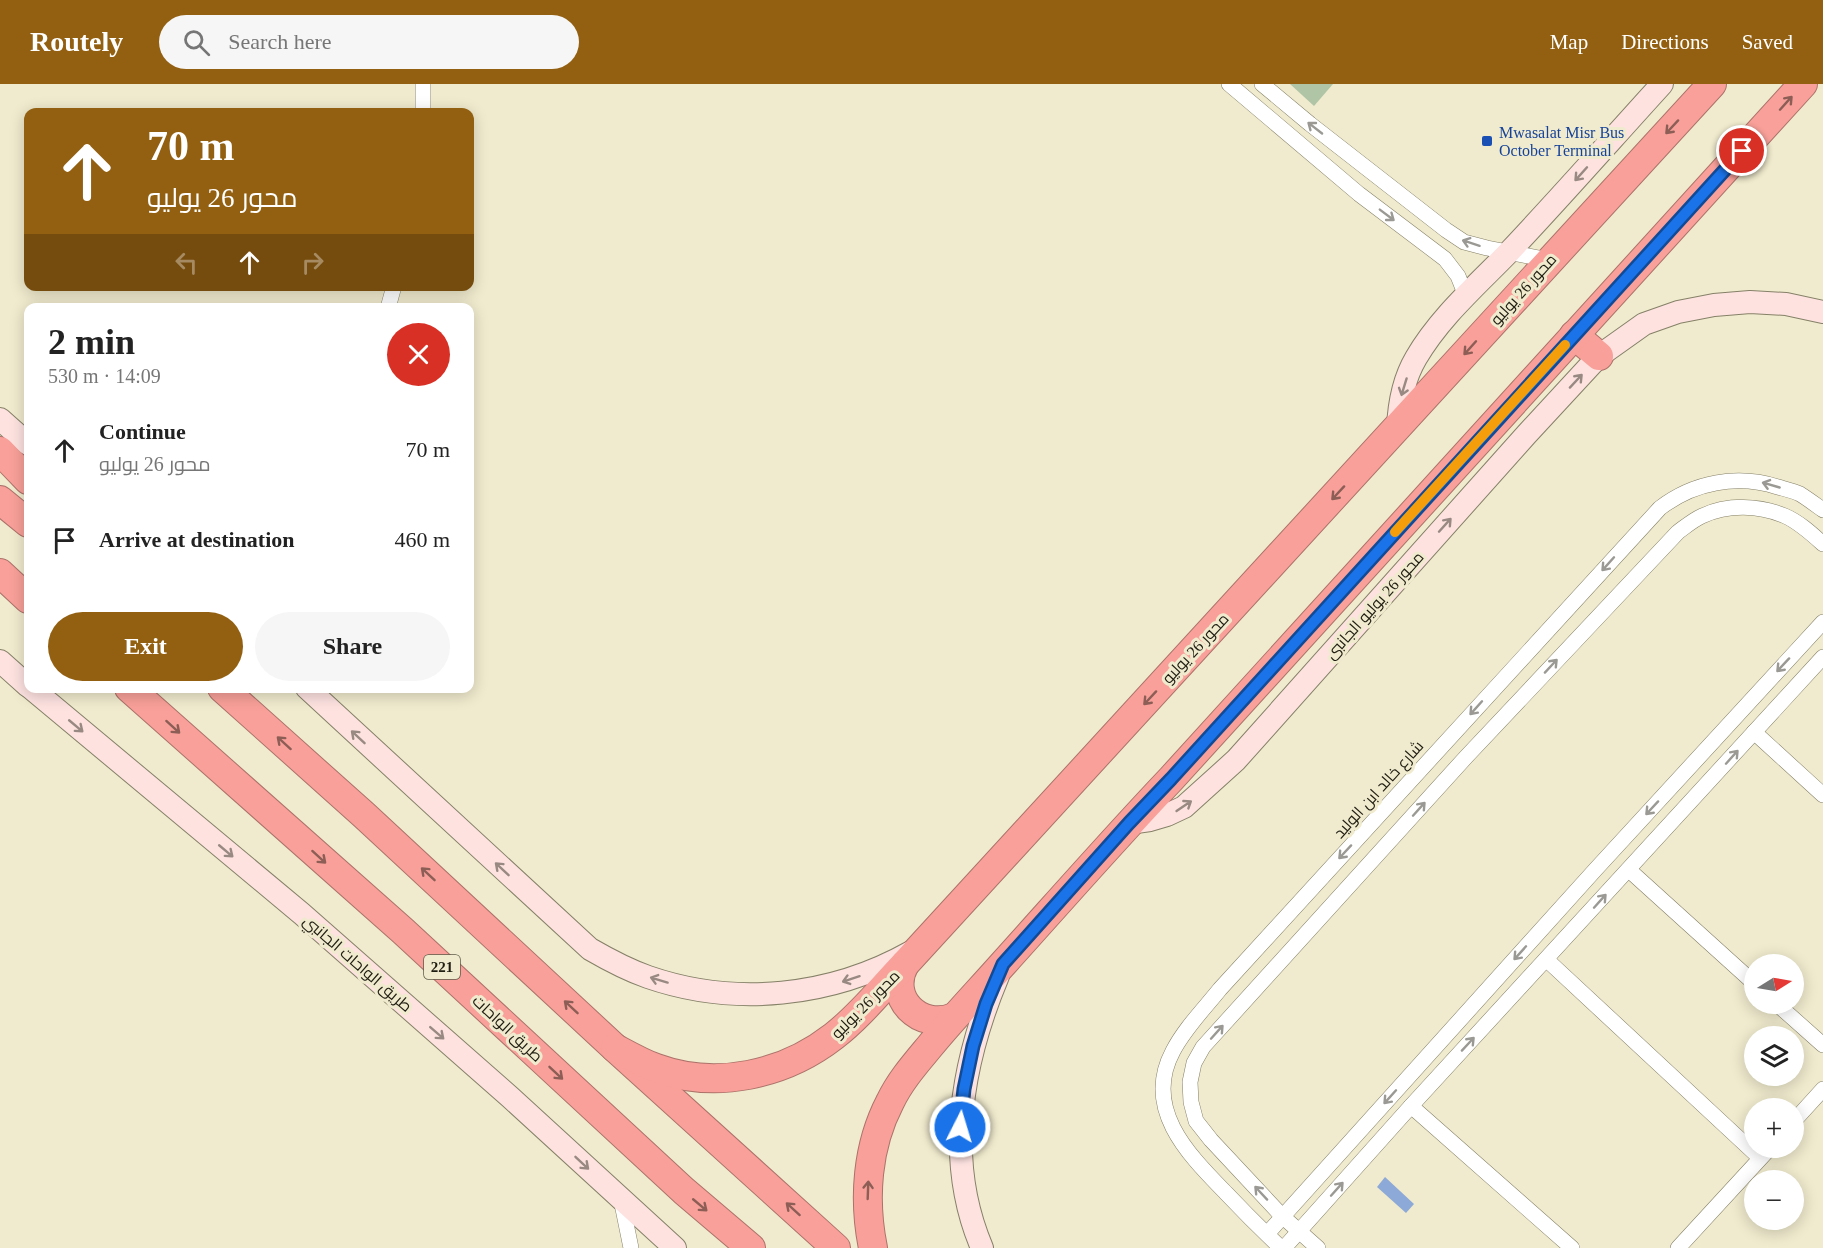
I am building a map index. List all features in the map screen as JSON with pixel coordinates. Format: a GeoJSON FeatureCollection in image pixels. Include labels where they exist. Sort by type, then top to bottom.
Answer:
{"type":"FeatureCollection","features":[{"type":"Feature","properties":{"kind":"highway","name":"محور 26 يوليو"},"geometry":{"type":"LineString","coordinates":[[615,1048],[657,1068],[692,1076],[727,1078],[751,1075],[795,1061],[835,1035],[914,955],[1712,84]]}},
{"type":"Feature","properties":{"kind":"highway"},"geometry":{"type":"LineString","coordinates":[[873,1248],[867,1205],[872,1153],[889,1103],[902,1080],[954,1017],[1129,823],[1179,771],[1803,84]]}},
{"type":"Feature","properties":{"kind":"highway"},"geometry":{"type":"LineString","coordinates":[[1574,335],[1599,356]]}},
{"type":"Feature","properties":{"kind":"highway"},"geometry":{"type":"LineString","coordinates":[[0,451],[24,476]]}},
{"type":"Feature","properties":{"kind":"highway"},"geometry":{"type":"LineString","coordinates":[[0,500],[24,520]]}},
{"type":"Feature","properties":{"kind":"highway"},"geometry":{"type":"LineString","coordinates":[[0,573],[24,595]]}},
{"type":"Feature","properties":{"kind":"highway","name":"طريق الواحات"},"geometry":{"type":"LineString","coordinates":[[135,693],[403,931],[684,1191],[751,1248]]}},
{"type":"Feature","properties":{"kind":"highway"},"geometry":{"type":"LineString","coordinates":[[228,693],[381,830],[615,1048],[836,1248]]}},
{"type":"Feature","properties":{"kind":"highway"},"geometry":{"type":"LineString","coordinates":[[914,955],[901,972],[899,981],[907,1006],[921,1017],[930,1020],[939,1021],[954,1017]]}},
{"type":"Feature","properties":{"kind":"street"},"geometry":{"type":"LineString","coordinates":[[423,84],[423,108]]}},
{"type":"Feature","properties":{"kind":"street"},"geometry":{"type":"LineString","coordinates":[[1229,84],[1359,194],[1444,259],[1458,276],[1466,296]]}},
{"type":"Feature","properties":{"kind":"street"},"geometry":{"type":"LineString","coordinates":[[1262,84],[1377,177],[1464,242],[1549,260]]}},
{"type":"Feature","properties":{"kind":"street"},"geometry":{"type":"LineString","coordinates":[[1398,428],[1401,396],[1406,380],[1416,358],[1447,315],[1662,84]]}},
{"type":"Feature","properties":{"kind":"street"},"geometry":{"type":"LineString","coordinates":[[1359,194],[1377,177]]}},
{"type":"Feature","properties":{"kind":"street","name":"محور 26 يوليو الجانبى"},"geometry":{"type":"LineString","coordinates":[[1129,823],[1150,820],[1184,807],[1236,760],[1599,356],[1644,324],[1678,312],[1714,305],[1759,303],[1786,304],[1823,312]]}},
{"type":"Feature","properties":{"kind":"street"},"geometry":{"type":"LineString","coordinates":[[0,419],[24,440]]}},
{"type":"Feature","properties":{"kind":"street","name":"شارع خالد ابن الوليد"},"geometry":{"type":"LineString","coordinates":[[1283,1248],[1195,1161],[1171,1127],[1165,1109],[1163,1089],[1166,1070],[1173,1051],[1220,988],[1660,508],[1673,498],[1702,486],[1727,481],[1764,482],[1798,493],[1823,510]]}},
{"type":"Feature","properties":{"kind":"street"},"geometry":{"type":"LineString","coordinates":[[1318,1248],[1282,1216],[1196,1121],[1191,1102],[1190,1082],[1194,1063],[1203,1047],[1454,770],[1678,532],[1702,516],[1730,508],[1759,508],[1786,517],[1811,533],[1823,544]]}},
{"type":"Feature","properties":{"kind":"street"},"geometry":{"type":"LineString","coordinates":[[1635,534],[1656,554]]}},
{"type":"Feature","properties":{"kind":"street"},"geometry":{"type":"LineString","coordinates":[[1267,1234],[1595,870],[1823,622]]}},
{"type":"Feature","properties":{"kind":"street"},"geometry":{"type":"LineString","coordinates":[[1283,1248],[1410,1106],[1823,657]]}},
{"type":"Feature","properties":{"kind":"street","name":"طريق الواحات الجانبي"},"geometry":{"type":"LineString","coordinates":[[0,661],[24,683]]}},
{"type":"Feature","properties":{"kind":"street","name":"طريق الواحات الجانبي"},"geometry":{"type":"LineString","coordinates":[[36,693],[302,914],[510,1097],[675,1248]]}},
{"type":"Feature","properties":{"kind":"street"},"geometry":{"type":"LineString","coordinates":[[312,693],[590,950],[628,969],[678,986],[709,992],[773,994],[804,990],[846,980],[914,955]]}},
{"type":"Feature","properties":{"kind":"street"},"geometry":{"type":"LineString","coordinates":[[1754,732],[1823,795]]}},
{"type":"Feature","properties":{"kind":"street"},"geometry":{"type":"LineString","coordinates":[[1435,753],[1454,770]]}},
{"type":"Feature","properties":{"kind":"street"},"geometry":{"type":"LineString","coordinates":[[1629,870],[1744,974]]}},
{"type":"Feature","properties":{"kind":"street"},"geometry":{"type":"LineString","coordinates":[[1546,960],[1744,1134]]}},
{"type":"Feature","properties":{"kind":"street"},"geometry":{"type":"LineString","coordinates":[[982,1248],[962,1175],[960,1127],[964,1089],[973,1046],[986,1004],[1003,964]]}},
{"type":"Feature","properties":{"kind":"street"},"geometry":{"type":"LineString","coordinates":[[1788,1014],[1823,1045]]}},
{"type":"Feature","properties":{"kind":"street"},"geometry":{"type":"LineString","coordinates":[[1804,1110],[1823,1089]]}},
{"type":"Feature","properties":{"kind":"street"},"geometry":{"type":"LineString","coordinates":[[1410,1106],[1572,1248]]}},
{"type":"Feature","properties":{"kind":"street"},"geometry":{"type":"LineString","coordinates":[[1678,1248],[1760,1158]]}},
{"type":"Feature","properties":{"kind":"street"},"geometry":{"type":"LineString","coordinates":[[621,1199],[631,1248]]}},
{"type":"Feature","properties":{"kind":"green space"},"geometry":{"type":"Polygon","coordinates":[[[1290,84],[1333,84],[1314,106],[1290,84]]]}},
{"type":"Feature","properties":{"kind":"water"},"geometry":{"type":"Polygon","coordinates":[[[1385,1177],[1414,1204],[1406,1213],[1377,1187],[1385,1177]]]}},
{"type":"Feature","properties":{"kind":"slow traffic"},"geometry":{"type":"LineString","coordinates":[[1395,532],[1565,345]]}},
{"type":"Feature","properties":{"kind":"place","name":"Mwasalat Misr Bus October Terminal"},"geometry":{"type":"Point","coordinates":[1487,141]}},
{"type":"Feature","properties":{"kind":"route"},"geometry":{"type":"LineString","coordinates":[[960,1127],[964,1089],[973,1046],[986,1004],[1003,964],[1742,151]]}}]}
